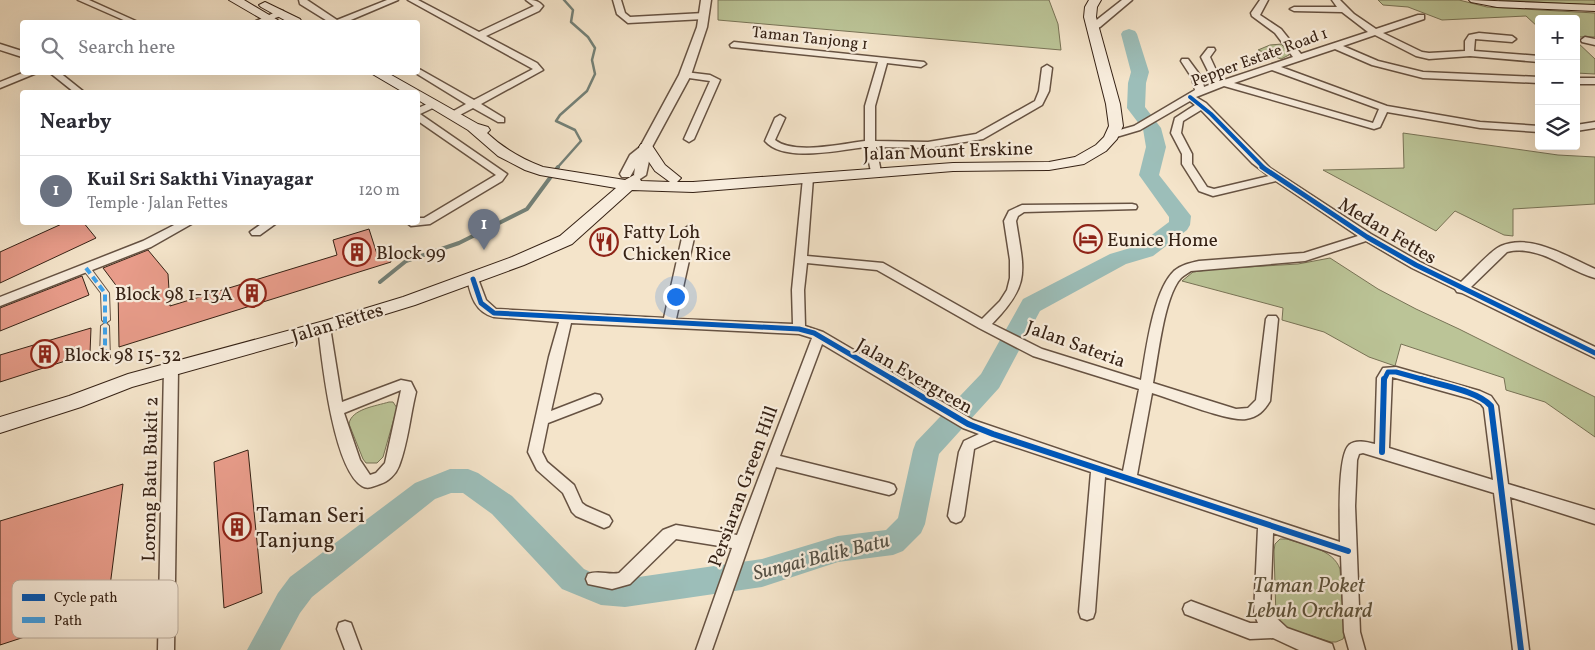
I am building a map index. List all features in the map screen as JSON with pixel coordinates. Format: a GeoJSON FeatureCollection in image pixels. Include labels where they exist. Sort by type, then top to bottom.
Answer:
{"type":"FeatureCollection","features":[{"type":"Feature","properties":{"kind":"main road"},"geometry":{"type":"LineString","coordinates":[[235,0],[270,19]]}},
{"type":"Feature","properties":{"kind":"main road"},"geometry":{"type":"LineString","coordinates":[[256,0],[270,19]]}},
{"type":"Feature","properties":{"kind":"main road"},"geometry":{"type":"LineString","coordinates":[[1475,0],[1497,4],[1595,8]]}},
{"type":"Feature","properties":{"kind":"main road"},"geometry":{"type":"LineString","coordinates":[[1091,2],[1090,17],[1092,28],[1116,117],[1113,135]]}},
{"type":"Feature","properties":{"kind":"main road"},"geometry":{"type":"LineString","coordinates":[[381,75],[408,90]]}},
{"type":"Feature","properties":{"kind":"main road","name":"Jalan Mount Erskine"},"geometry":{"type":"LineString","coordinates":[[420,96],[474,127],[484,140],[531,168],[558,169],[693,187],[953,167],[1061,165],[1079,161],[1096,153],[1113,135]]}},
{"type":"Feature","properties":{"kind":"main road"},"geometry":{"type":"LineString","coordinates":[[645,148],[660,168],[674,178]]}},
{"type":"Feature","properties":{"kind":"main road","name":"Jalan Mount Erskine"},"geometry":{"type":"LineString","coordinates":[[628,179],[775,180]]}},
{"type":"Feature","properties":{"kind":"main road","name":"Jalan Fettes"},"geometry":{"type":"LineString","coordinates":[[0,425],[74,402],[128,381],[324,327],[474,279],[518,262],[542,250],[554,236],[628,179]]}},
{"type":"Feature","properties":{"kind":"main road","name":"Jalan Fettes"},"geometry":{"type":"LineString","coordinates":[[0,413],[74,390],[128,381]]}},
{"type":"Feature","properties":{"kind":"street"},"geometry":{"type":"LineString","coordinates":[[82,0],[129,20]]}},
{"type":"Feature","properties":{"kind":"street"},"geometry":{"type":"LineString","coordinates":[[303,0],[303,2],[331,20]]}},
{"type":"Feature","properties":{"kind":"street"},"geometry":{"type":"LineString","coordinates":[[345,20],[394,0]]}},
{"type":"Feature","properties":{"kind":"street"},"geometry":{"type":"LineString","coordinates":[[412,0],[534,65],[538,70],[453,115]]}},
{"type":"Feature","properties":{"kind":"street"},"geometry":{"type":"LineString","coordinates":[[480,36],[539,6],[530,0]]}},
{"type":"Feature","properties":{"kind":"street"},"geometry":{"type":"LineString","coordinates":[[617,0],[620,14],[628,20],[704,16]]}},
{"type":"Feature","properties":{"kind":"street"},"geometry":{"type":"LineString","coordinates":[[628,179],[644,160],[645,148],[685,75],[704,16],[706,0]]}},
{"type":"Feature","properties":{"kind":"street"},"geometry":{"type":"LineString","coordinates":[[1092,28],[1100,24],[1112,11],[1128,0]]}},
{"type":"Feature","properties":{"kind":"street"},"geometry":{"type":"LineString","coordinates":[[1263,0],[1255,12],[1256,16],[1278,31],[1298,57]]}},
{"type":"Feature","properties":{"kind":"street"},"geometry":{"type":"LineString","coordinates":[[1336,0],[1342,10],[1355,20],[1409,50],[1429,56],[1470,52],[1535,59]]}},
{"type":"Feature","properties":{"kind":"street"},"geometry":{"type":"LineString","coordinates":[[1294,9],[1342,10]]}},
{"type":"Feature","properties":{"kind":"street","name":"Pepper Estate Road 1"},"geometry":{"type":"LineString","coordinates":[[1113,135],[1137,128],[1200,91],[1421,16]]}},
{"type":"Feature","properties":{"kind":"street"},"geometry":{"type":"LineString","coordinates":[[1470,52],[1469,41],[1472,37],[1512,39]]}},
{"type":"Feature","properties":{"kind":"street"},"geometry":{"type":"LineString","coordinates":[[1584,40],[1595,42]]}},
{"type":"Feature","properties":{"kind":"street","name":"Taman Tanjong 1"},"geometry":{"type":"LineString","coordinates":[[734,45],[921,64]]}},
{"type":"Feature","properties":{"kind":"street"},"geometry":{"type":"LineString","coordinates":[[1334,45],[1375,63],[1423,75],[1535,80]]}},
{"type":"Feature","properties":{"kind":"street"},"geometry":{"type":"LineString","coordinates":[[0,47],[20,53]]}},
{"type":"Feature","properties":{"kind":"street"},"geometry":{"type":"LineString","coordinates":[[1211,50],[1205,57],[1221,84],[1374,126],[1377,125],[1384,108]]}},
{"type":"Feature","properties":{"kind":"street","name":"Taman Tanjong 1"},"geometry":{"type":"LineString","coordinates":[[876,172],[870,144],[870,106],[883,60]]}},
{"type":"Feature","properties":{"kind":"street"},"geometry":{"type":"LineString","coordinates":[[1185,61],[1197,78],[1200,91]]}},
{"type":"Feature","properties":{"kind":"street"},"geometry":{"type":"LineString","coordinates":[[1273,67],[1384,108],[1448,121],[1535,129]]}},
{"type":"Feature","properties":{"kind":"street"},"geometry":{"type":"LineString","coordinates":[[780,118],[770,140],[779,148],[798,151],[870,144],[928,145],[979,137],[1039,103],[1044,91],[1047,68]]}},
{"type":"Feature","properties":{"kind":"street"},"geometry":{"type":"LineString","coordinates":[[420,73],[501,120]]}},
{"type":"Feature","properties":{"kind":"street"},"geometry":{"type":"LineString","coordinates":[[0,85],[27,75]]}},
{"type":"Feature","properties":{"kind":"street"},"geometry":{"type":"LineString","coordinates":[[57,75],[76,90]]}},
{"type":"Feature","properties":{"kind":"street"},"geometry":{"type":"LineString","coordinates":[[685,75],[715,80],[689,139]]}},
{"type":"Feature","properties":{"kind":"street"},"geometry":{"type":"LineString","coordinates":[[1580,80],[1595,82]]}},
{"type":"Feature","properties":{"kind":"street","name":"Medan Fettes"},"geometry":{"type":"LineString","coordinates":[[1190,97],[1215,116],[1256,162],[1276,178],[1367,237],[1461,289],[1595,354]]}},
{"type":"Feature","properties":{"kind":"street"},"geometry":{"type":"LineString","coordinates":[[420,111],[434,104]]}},
{"type":"Feature","properties":{"kind":"street"},"geometry":{"type":"LineString","coordinates":[[1203,106],[1178,120],[1176,133],[1187,154],[1187,164],[1203,189],[1213,193],[1276,178]]}},
{"type":"Feature","properties":{"kind":"street"},"geometry":{"type":"LineString","coordinates":[[420,118],[502,174],[498,179],[440,213],[426,221],[420,222]]}},
{"type":"Feature","properties":{"kind":"street"},"geometry":{"type":"LineString","coordinates":[[1580,127],[1595,125]]}},
{"type":"Feature","properties":{"kind":"street"},"geometry":{"type":"LineString","coordinates":[[799,329],[798,290],[808,178]]}},
{"type":"Feature","properties":{"kind":"street"},"geometry":{"type":"LineString","coordinates":[[983,325],[1004,304],[1013,290],[1016,278],[1016,260],[1010,221],[1013,214],[1022,209],[1132,208]]}},
{"type":"Feature","properties":{"kind":"street"},"geometry":{"type":"LineString","coordinates":[[0,302],[147,244],[184,225]]}},
{"type":"Feature","properties":{"kind":"street"},"geometry":{"type":"LineString","coordinates":[[256,232],[268,225]]}},
{"type":"Feature","properties":{"kind":"street"},"geometry":{"type":"LineString","coordinates":[[669,322],[690,229]]}},
{"type":"Feature","properties":{"kind":"street"},"geometry":{"type":"LineString","coordinates":[[1129,480],[1159,317],[1168,289],[1177,275],[1187,268],[1199,265],[1286,260],[1304,257],[1367,237]]}},
{"type":"Feature","properties":{"kind":"street"},"geometry":{"type":"LineString","coordinates":[[1461,289],[1503,249],[1510,246],[1531,248],[1595,274]]}},
{"type":"Feature","properties":{"kind":"street","name":"Jalan Sateria"},"geometry":{"type":"LineString","coordinates":[[802,259],[879,266],[983,325],[1038,353],[1236,414],[1249,414],[1257,410],[1263,401],[1272,319]]}},
{"type":"Feature","properties":{"kind":"street"},"geometry":{"type":"LineString","coordinates":[[86,268],[105,293],[105,358]]}},
{"type":"Feature","properties":{"kind":"street","name":"Jalan Evergreen"},"geometry":{"type":"LineString","coordinates":[[474,279],[479,301],[494,313],[799,329],[819,335],[968,424],[1098,470],[1348,551]]}},
{"type":"Feature","properties":{"kind":"street"},"geometry":{"type":"LineString","coordinates":[[566,318],[535,452],[542,466],[569,490],[577,507],[581,511],[604,521]]}},
{"type":"Feature","properties":{"kind":"street"},"geometry":{"type":"LineString","coordinates":[[324,327],[336,410],[342,430],[361,476],[368,482],[381,478],[392,466],[408,389],[400,385],[394,386],[336,410]]}},
{"type":"Feature","properties":{"kind":"street","name":"Persiaran Green Hill"},"geometry":{"type":"LineString","coordinates":[[704,650],[771,460],[819,335]]}},
{"type":"Feature","properties":{"kind":"street","name":"Lorong Batu Bukit 2"},"geometry":{"type":"LineString","coordinates":[[167,580],[171,369]]}},
{"type":"Feature","properties":{"kind":"street"},"geometry":{"type":"LineString","coordinates":[[1382,452],[1384,378],[1388,372],[1396,372],[1475,394],[1486,400],[1493,410],[1521,650]]}},
{"type":"Feature","properties":{"kind":"street"},"geometry":{"type":"LineString","coordinates":[[541,420],[595,399]]}},
{"type":"Feature","properties":{"kind":"street"},"geometry":{"type":"LineString","coordinates":[[956,516],[966,452],[969,445],[993,434]]}},
{"type":"Feature","properties":{"kind":"street"},"geometry":{"type":"LineString","coordinates":[[1357,650],[1352,632],[1348,551],[1348,458],[1352,451],[1364,447],[1595,516]]}},
{"type":"Feature","properties":{"kind":"street"},"geometry":{"type":"LineString","coordinates":[[771,460],[889,489]]}},
{"type":"Feature","properties":{"kind":"street"},"geometry":{"type":"LineString","coordinates":[[1087,612],[1098,470]]}},
{"type":"Feature","properties":{"kind":"street"},"geometry":{"type":"LineString","coordinates":[[1266,523],[1262,614],[1268,624],[1275,630],[1326,650]]}},
{"type":"Feature","properties":{"kind":"street"},"geometry":{"type":"LineString","coordinates":[[594,579],[605,582],[624,579],[668,535],[676,532],[741,549]]}},
{"type":"Feature","properties":{"kind":"street"},"geometry":{"type":"LineString","coordinates":[[1191,609],[1250,631],[1275,630]]}},
{"type":"Feature","properties":{"kind":"street"},"geometry":{"type":"LineString","coordinates":[[345,629],[353,650]]}},
{"type":"Feature","properties":{"kind":"green space"},"geometry":{"type":"Polygon","coordinates":[[[718,0],[1049,0],[1058,24],[1061,50],[718,20],[718,0]]]}},
{"type":"Feature","properties":{"kind":"green space"},"geometry":{"type":"Polygon","coordinates":[[[1378,0],[1459,0],[1487,7],[1595,13],[1595,37],[1580,37],[1580,15],[1535,15],[1535,24],[1526,16],[1442,20],[1408,7],[1383,5],[1378,0]]]}},
{"type":"Feature","properties":{"kind":"green space"},"geometry":{"type":"Polygon","coordinates":[[[1499,0],[1595,0],[1595,5],[1499,0]]]}},
{"type":"Feature","properties":{"kind":"green space"},"geometry":{"type":"Polygon","coordinates":[[[1282,44],[1289,55],[1281,59],[1258,50],[1270,45],[1282,44]]]}},
{"type":"Feature","properties":{"kind":"green space"},"geometry":{"type":"Polygon","coordinates":[[[1580,45],[1595,59],[1595,74],[1580,73],[1580,45]]]}},
{"type":"Feature","properties":{"kind":"green space"},"geometry":{"type":"Polygon","coordinates":[[[1403,133],[1558,155],[1595,157],[1595,204],[1513,209],[1513,236],[1504,235],[1455,211],[1436,231],[1323,170],[1404,168],[1403,133]]]}},
{"type":"Feature","properties":{"kind":"green space"},"geometry":{"type":"Polygon","coordinates":[[[1330,258],[1378,289],[1416,309],[1595,397],[1595,437],[1545,402],[1506,390],[1504,378],[1401,344],[1395,366],[1369,357],[1324,332],[1282,320],[1283,308],[1182,281],[1193,272],[1298,264],[1330,258]]]}},
{"type":"Feature","properties":{"kind":"green space"},"geometry":{"type":"Polygon","coordinates":[[[393,402],[397,408],[383,457],[377,463],[366,463],[349,424],[354,415],[359,412],[393,402]]]}},
{"type":"Feature","properties":{"kind":"green space","name":"Taman Poket Lebuh Orchard"},"geometry":{"type":"Polygon","coordinates":[[[1280,539],[1287,539],[1318,549],[1325,552],[1336,562],[1340,569],[1345,634],[1343,639],[1331,642],[1287,628],[1276,618],[1274,551],[1275,544],[1280,539]]]}},
{"type":"Feature","properties":{"kind":"building"},"geometry":{"type":"Polygon","coordinates":[[[59,225],[85,225],[96,238],[0,283],[0,252],[59,225]]]}},
{"type":"Feature","properties":{"kind":"building"},"geometry":{"type":"Polygon","coordinates":[[[369,229],[377,254],[388,251],[391,262],[119,347],[118,288],[103,268],[148,250],[168,274],[170,306],[337,255],[333,240],[369,229]]]}},
{"type":"Feature","properties":{"kind":"building"},"geometry":{"type":"Polygon","coordinates":[[[82,276],[89,295],[0,331],[0,308],[82,276]]]}},
{"type":"Feature","properties":{"kind":"building","name":"Block 98 15-32"},"geometry":{"type":"Polygon","coordinates":[[[91,328],[90,353],[0,382],[0,355],[91,328]]]}},
{"type":"Feature","properties":{"kind":"building","name":"Taman Seri Tanjung"},"geometry":{"type":"Polygon","coordinates":[[[248,450],[262,593],[224,608],[214,462],[248,450]]]}},
{"type":"Feature","properties":{"kind":"building"},"geometry":{"type":"Polygon","coordinates":[[[123,484],[111,580],[12,580],[12,638],[21,638],[0,645],[0,521],[123,484]]]}},
{"type":"Feature","properties":{"kind":"waterway"},"geometry":{"type":"LineString","coordinates":[[557,168],[581,141],[575,130],[556,121],[560,115],[587,91],[595,74],[592,60],[595,48],[588,37],[571,22],[573,10],[564,0]]}},
{"type":"Feature","properties":{"kind":"waterway","name":"Sungai Balik Batu"},"geometry":{"type":"LineString","coordinates":[[263,650],[289,603],[301,587],[425,491],[450,481],[468,481],[502,505],[573,579],[601,591],[625,593],[762,573],[838,549],[893,542],[911,524],[926,450],[990,381],[1031,305],[1118,259],[1145,251],[1179,225],[1180,216],[1166,200],[1149,175],[1156,147],[1152,128],[1136,108],[1137,83],[1140,72],[1129,34]]}},
{"type":"Feature","properties":{"kind":"waterway"},"geometry":{"type":"LineString","coordinates":[[380,282],[406,261],[459,243],[527,209],[558,167]]}},
{"type":"Feature","properties":{"kind":"marked path"},"geometry":{"type":"LineString","coordinates":[[86,268],[105,293],[105,358]]}},
{"type":"Feature","properties":{"kind":"cycle path"},"geometry":{"type":"LineString","coordinates":[[1190,97],[1221,123],[1266,170],[1367,237],[1416,265],[1595,353]]}},
{"type":"Feature","properties":{"kind":"cycle path"},"geometry":{"type":"LineString","coordinates":[[473,279],[481,303],[494,313],[799,329],[814,333],[968,424],[993,434],[1348,551]]}},
{"type":"Feature","properties":{"kind":"cycle path"},"geometry":{"type":"LineString","coordinates":[[1382,452],[1384,378],[1388,372],[1396,372],[1475,395],[1486,400],[1491,406],[1521,650]]}},
{"type":"Feature","properties":{"kind":"place","name":"Eunice Home"},"geometry":{"type":"Point","coordinates":[1088,239]}},
{"type":"Feature","properties":{"kind":"place","name":"Fatty Loh Chicken Rice"},"geometry":{"type":"Point","coordinates":[604,242]}},
{"type":"Feature","properties":{"kind":"place","name":"Kuil Sri Sakthi Vinayagar"},"geometry":{"type":"Point","coordinates":[484,250]}},
{"type":"Feature","properties":{"kind":"place","name":"Block 99"},"geometry":{"type":"Point","coordinates":[357,252]}},
{"type":"Feature","properties":{"kind":"place","name":"Block 98 1-13A"},"geometry":{"type":"Point","coordinates":[252,293]}},
{"type":"Feature","properties":{"kind":"place","name":"Block 98 15-32"},"geometry":{"type":"Point","coordinates":[45,354]}},
{"type":"Feature","properties":{"kind":"place","name":"Taman Seri Tanjung"},"geometry":{"type":"Point","coordinates":[237,527]}}]}
